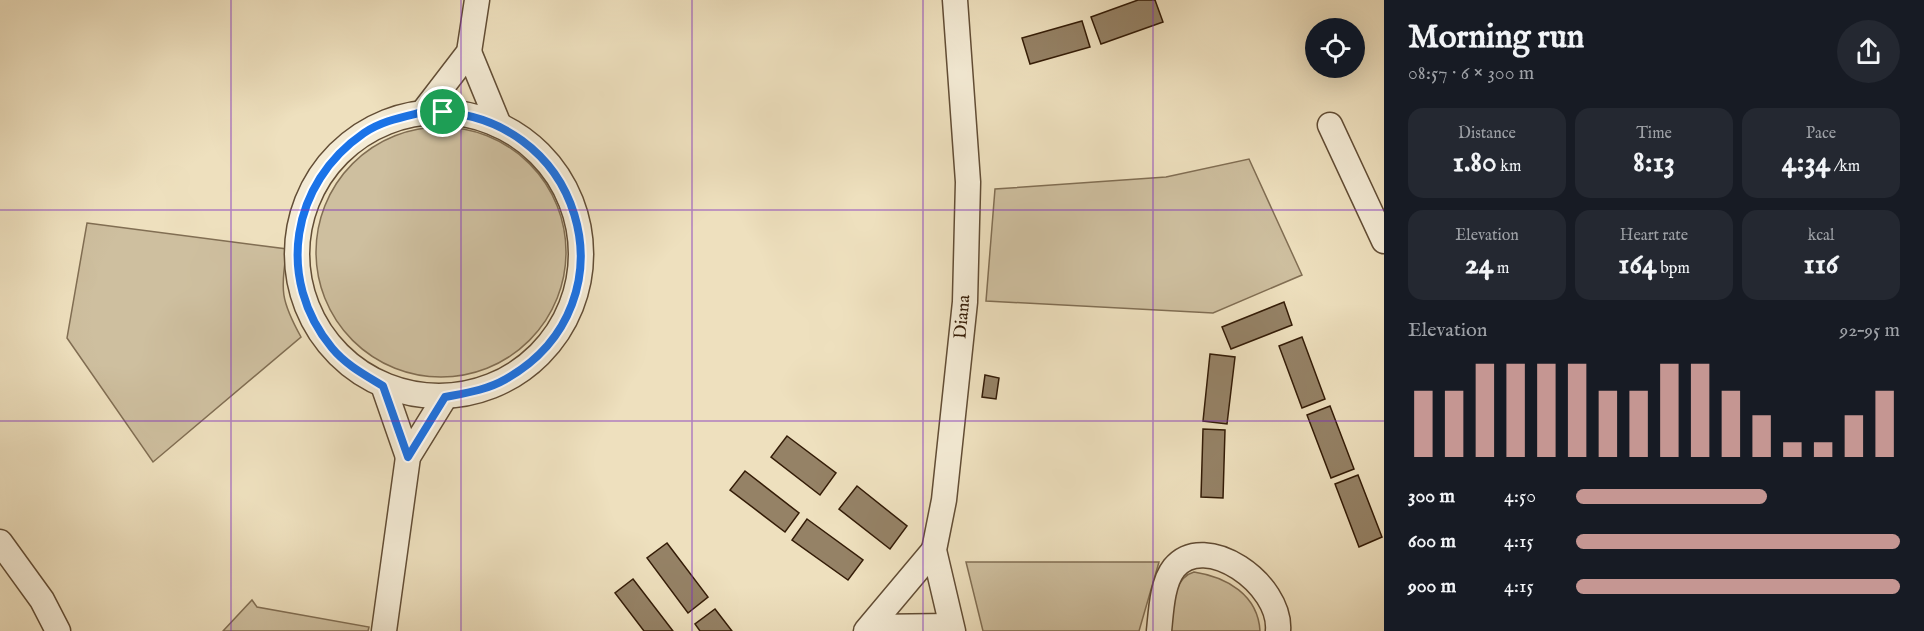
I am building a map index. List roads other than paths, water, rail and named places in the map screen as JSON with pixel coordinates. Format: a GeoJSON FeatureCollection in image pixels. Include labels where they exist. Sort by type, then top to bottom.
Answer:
{"type":"FeatureCollection","features":[{"type":"Feature","properties":{"kind":"street"},"geometry":{"type":"LineString","coordinates":[[423,112],[469,52],[477,0]]}},
{"type":"Feature","properties":{"kind":"street","name":"Diana"},"geometry":{"type":"LineString","coordinates":[[952,629],[934,550],[944,500],[965,302],[968,182],[955,0]]}},
{"type":"Feature","properties":{"kind":"street"},"geometry":{"type":"LineString","coordinates":[[469,52],[499,125]]}},
{"type":"Feature","properties":{"kind":"street"},"geometry":{"type":"LineString","coordinates":[[423,112],[462,113],[499,125],[526,141],[541,156],[565,190],[577,219],[581,251],[578,282],[568,312],[552,339],[531,362],[505,380],[476,392],[445,397],[424,396],[383,386],[356,370],[333,349],[315,324],[303,295],[297,265],[299,233],[314,184],[341,151],[365,132],[393,119],[423,112]]}},
{"type":"Feature","properties":{"kind":"street"},"geometry":{"type":"LineString","coordinates":[[1330,125],[1384,241]]}},
{"type":"Feature","properties":{"kind":"street"},"geometry":{"type":"LineString","coordinates":[[383,386],[408,457]]}},
{"type":"Feature","properties":{"kind":"street"},"geometry":{"type":"LineString","coordinates":[[384,631],[408,457],[445,397]]}},
{"type":"Feature","properties":{"kind":"street"},"geometry":{"type":"LineString","coordinates":[[0,542],[42,600],[58,631]]}},
{"type":"Feature","properties":{"kind":"street"},"geometry":{"type":"LineString","coordinates":[[869,629],[915,570],[934,550]]}},
{"type":"Feature","properties":{"kind":"street"},"geometry":{"type":"LineString","coordinates":[[1159,631],[1170,574],[1181,561],[1190,557],[1224,561],[1254,578],[1274,604],[1278,631]]}},
{"type":"Feature","properties":{"kind":"street"},"geometry":{"type":"LineString","coordinates":[[869,629],[952,629]]}}]}
